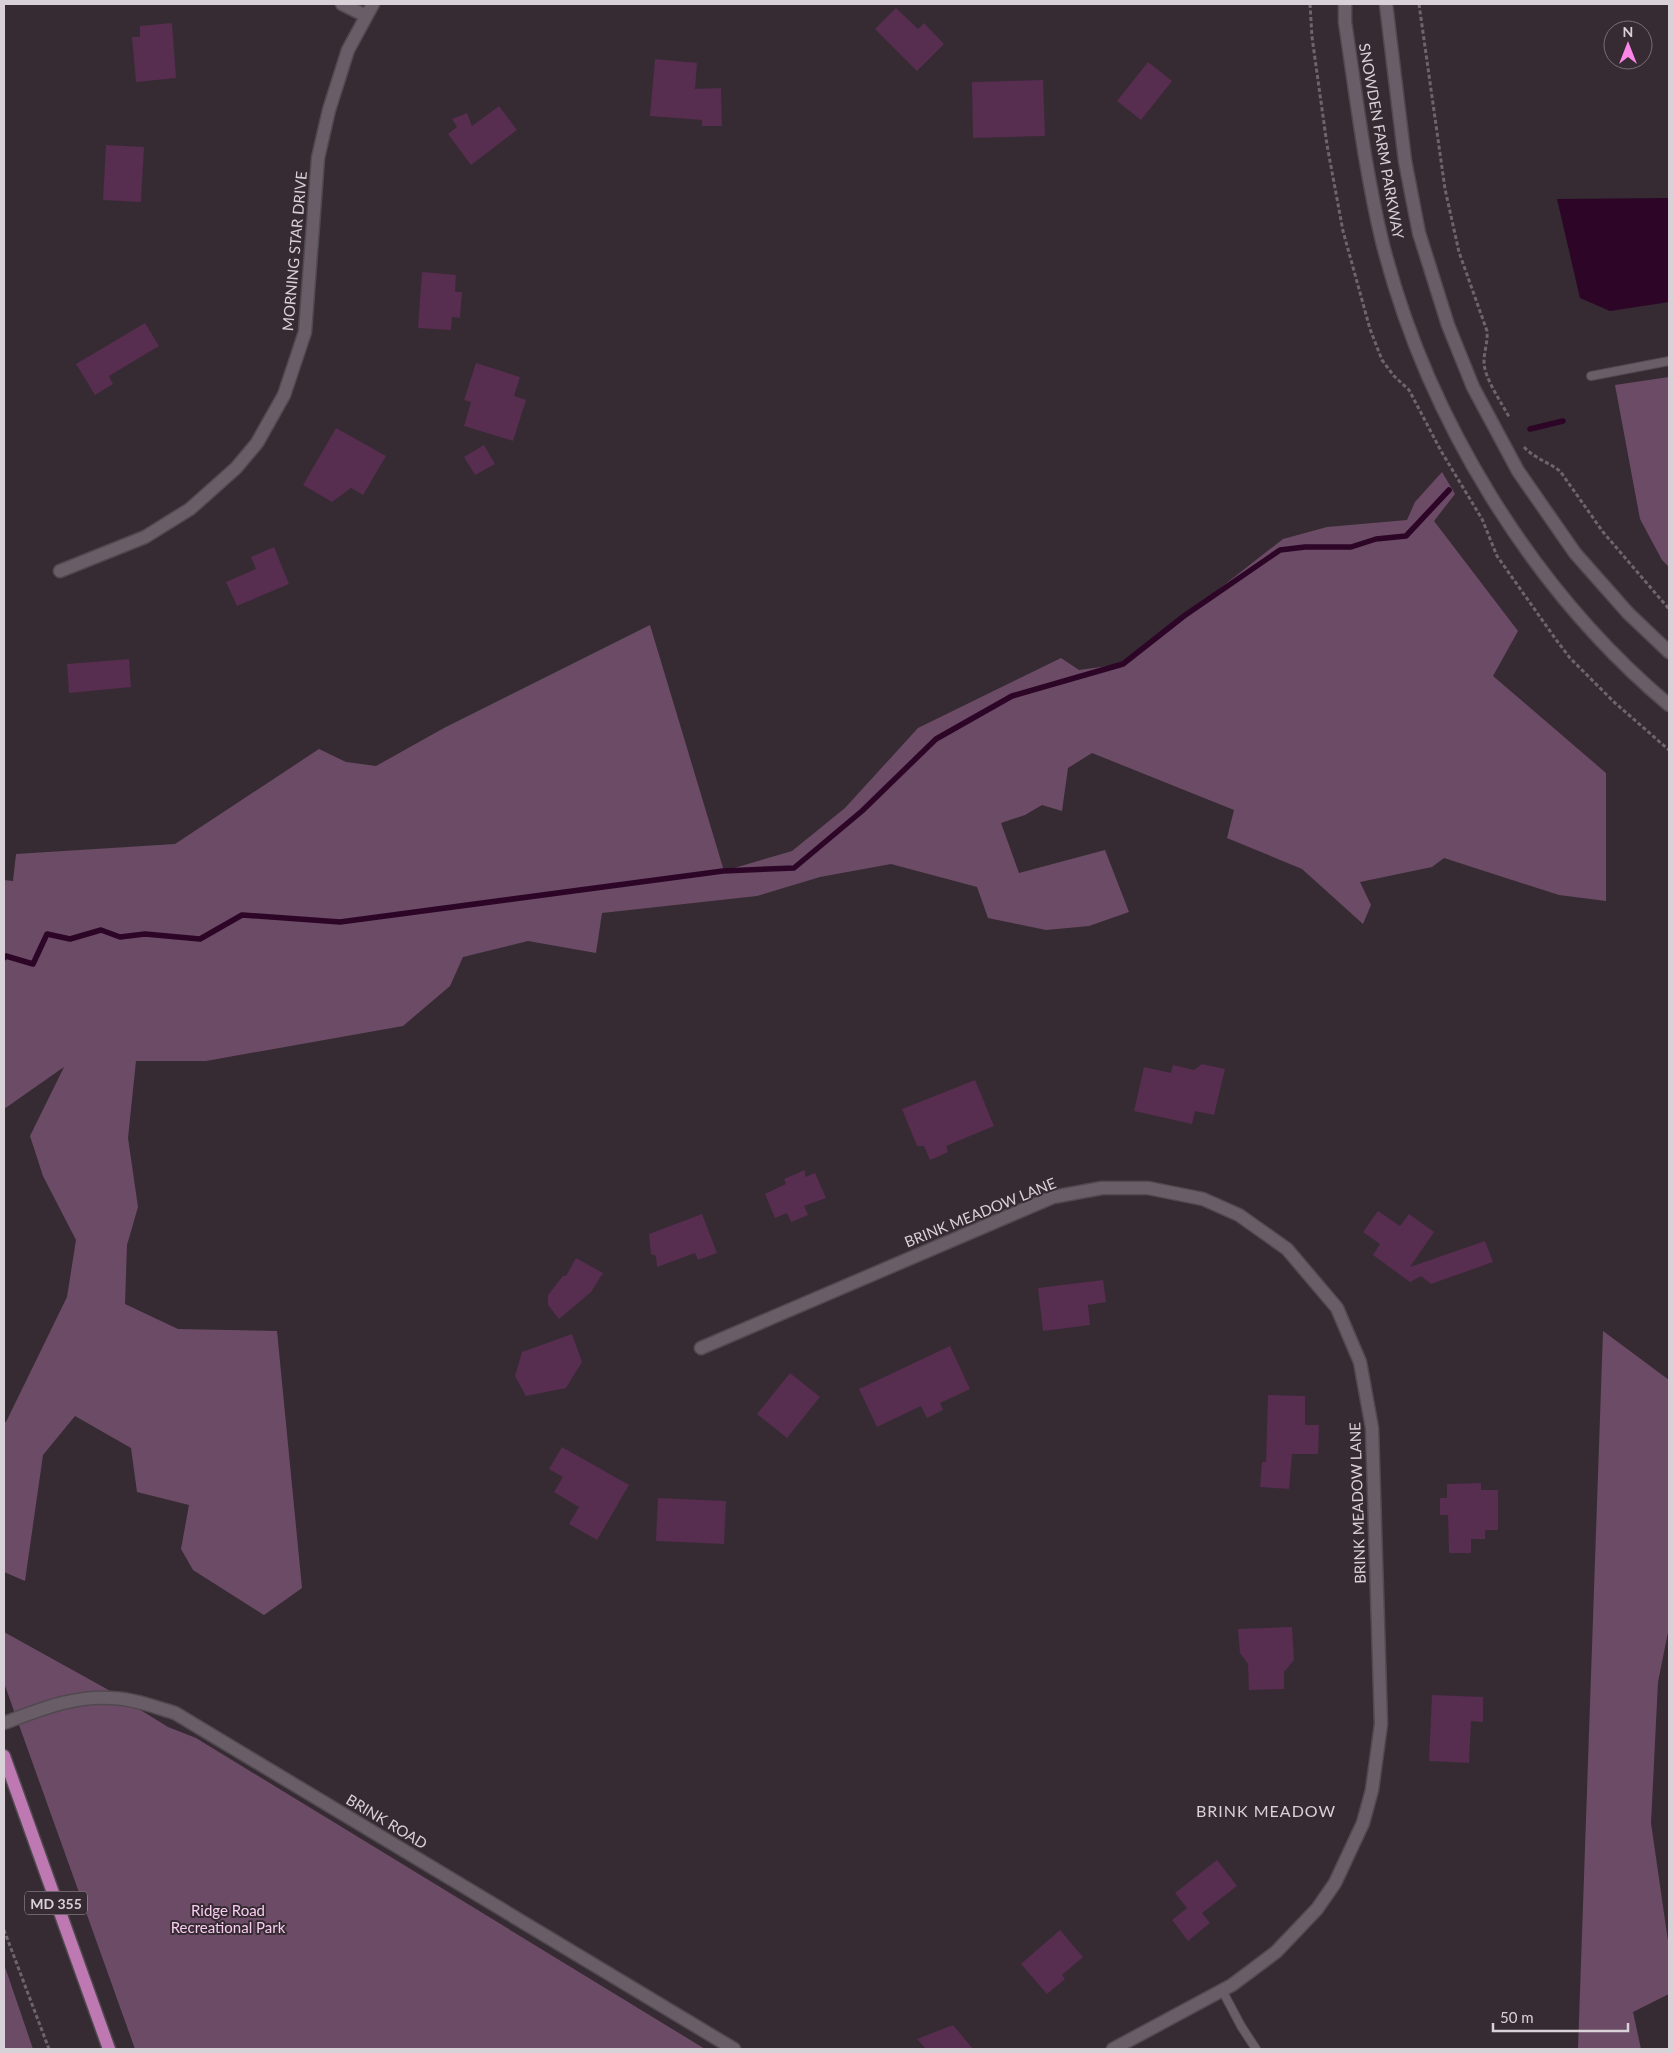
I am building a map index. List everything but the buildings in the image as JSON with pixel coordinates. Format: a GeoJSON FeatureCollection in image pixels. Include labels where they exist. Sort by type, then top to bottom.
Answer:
{"type":"FeatureCollection","features":[{"type":"Feature","properties":{"kind":"main road"},"geometry":{"type":"LineString","coordinates":[[342,4],[366,16]]}},
{"type":"Feature","properties":{"kind":"main road","name":"MORNING STAR DRIVE"},"geometry":{"type":"LineString","coordinates":[[60,571],[145,537],[190,509],[236,468],[257,443],[284,395],[306,332],[318,158],[333,93],[348,50],[373,4]]}},
{"type":"Feature","properties":{"kind":"main road","name":"SNOWDEN FARM PARKWAY"},"geometry":{"type":"LineString","coordinates":[[1345,4],[1368,171],[1382,241],[1398,298],[1437,396],[1483,484],[1538,566],[1623,664],[1669,705]]}},
{"type":"Feature","properties":{"kind":"main road","name":"SNOWDEN FARM PARKWAY"},"geometry":{"type":"LineString","coordinates":[[1386,4],[1404,161],[1419,233],[1448,325],[1473,387],[1518,471],[1575,553],[1628,613],[1669,652]]}},
{"type":"Feature","properties":{"kind":"main road","name":"BRINK MEADOW LANE"},"geometry":{"type":"LineString","coordinates":[[701,1348],[1054,1197],[1102,1188],[1148,1188],[1203,1199],[1239,1215],[1287,1249],[1337,1308],[1360,1362],[1372,1428],[1381,1724],[1372,1790],[1363,1823],[1335,1882],[1317,1909],[1276,1952],[1222,1990],[1113,2049]]}},
{"type":"Feature","properties":{"kind":"main road","name":"BRINK ROAD"},"geometry":{"type":"LineString","coordinates":[[4,1722],[64,1702],[91,1698],[113,1698],[136,1702],[176,1713],[734,2049]]}},
{"type":"Feature","properties":{"kind":"main road","name":"MD 355"},"geometry":{"type":"LineString","coordinates":[[4,1756],[109,2049]]}},
{"type":"Feature","properties":{"kind":"lane"},"geometry":{"type":"LineString","coordinates":[[1592,376],[1669,361]]}},
{"type":"Feature","properties":{"kind":"lane"},"geometry":{"type":"LineString","coordinates":[[1222,1990],[1241,2026],[1256,2049]]}},
{"type":"Feature","properties":{"kind":"path"},"geometry":{"type":"LineString","coordinates":[[1419,4],[1445,189],[1459,252],[1487,330],[1488,340],[1484,362],[1486,371],[1511,422]]}},
{"type":"Feature","properties":{"kind":"path"},"geometry":{"type":"LineString","coordinates":[[1523,447],[1532,455],[1560,471],[1603,532],[1669,608]]}},
{"type":"Feature","properties":{"kind":"path"},"geometry":{"type":"LineString","coordinates":[[4,1930],[49,2049]]}},
{"type":"Feature","properties":{"kind":"green space"},"geometry":{"type":"Polygon","coordinates":[[[1669,377],[1669,567],[1662,560],[1640,519],[1615,385],[1669,377]]]}},
{"type":"Feature","properties":{"kind":"green space"},"geometry":{"type":"Polygon","coordinates":[[[1442,472],[1455,494],[1434,521],[1518,631],[1493,676],[1606,773],[1606,901],[1559,895],[1444,858],[1432,867],[1360,882],[1371,905],[1363,924],[1302,869],[1227,838],[1234,810],[1092,753],[1068,768],[1062,811],[1042,805],[1025,815],[1001,823],[1019,873],[1105,850],[1129,912],[1089,926],[1046,930],[988,918],[977,887],[891,864],[820,877],[757,896],[602,913],[596,953],[528,941],[463,957],[450,986],[403,1026],[206,1061],[136,1061],[128,1138],[138,1207],[127,1245],[125,1304],[178,1329],[277,1331],[302,1588],[264,1615],[193,1570],[181,1549],[189,1505],[137,1492],[131,1448],[75,1416],[43,1455],[25,1581],[4,1572],[4,1422],[6,1422],[67,1297],[76,1240],[43,1176],[30,1136],[64,1067],[4,1109],[4,880],[13,881],[16,854],[175,844],[319,749],[346,762],[376,766],[444,728],[650,625],[724,871],[792,851],[845,808],[918,728],[1061,658],[1079,670],[1123,664],[1283,539],[1327,527],[1407,520],[1415,502],[1442,472]]]}},
{"type":"Feature","properties":{"kind":"green space"},"geometry":{"type":"Polygon","coordinates":[[[1603,1331],[1669,1380],[1669,1627],[1658,1682],[1651,1823],[1669,1948],[1669,1994],[1633,2012],[1641,2049],[1578,2049],[1603,1331]]]}},
{"type":"Feature","properties":{"kind":"green space","name":"Ridge Road Recreational Park"},"geometry":{"type":"Polygon","coordinates":[[[4,1632],[105,1688],[168,1727],[196,1738],[705,2049],[135,2049],[4,1683],[4,1632]]]}},
{"type":"Feature","properties":{"kind":"green space"},"geometry":{"type":"Polygon","coordinates":[[[4,1964],[33,2049],[4,2049],[4,1964]]]}},
{"type":"Feature","properties":{"kind":"shaded area"},"geometry":{"type":"Polygon","coordinates":[[[1669,198],[1669,302],[1610,311],[1580,298],[1557,199],[1669,198]]]}},
{"type":"Feature","properties":{"kind":"waterway"},"geometry":{"type":"LineString","coordinates":[[1530,429],[1563,421]]}},
{"type":"Feature","properties":{"kind":"waterway"},"geometry":{"type":"LineString","coordinates":[[4,958],[6,956],[33,964],[47,934],[70,939],[101,930],[120,937],[145,934],[200,939],[242,915],[340,922],[723,871],[794,868],[862,811],[936,739],[1012,696],[1123,664],[1184,616],[1280,550],[1305,547],[1351,547],[1376,539],[1406,536],[1449,490]]}},
{"type":"Feature","properties":{"kind":"district","name":"BRINK MEADOW"},"geometry":{"type":"Point","coordinates":[1266,1810]}}]}
